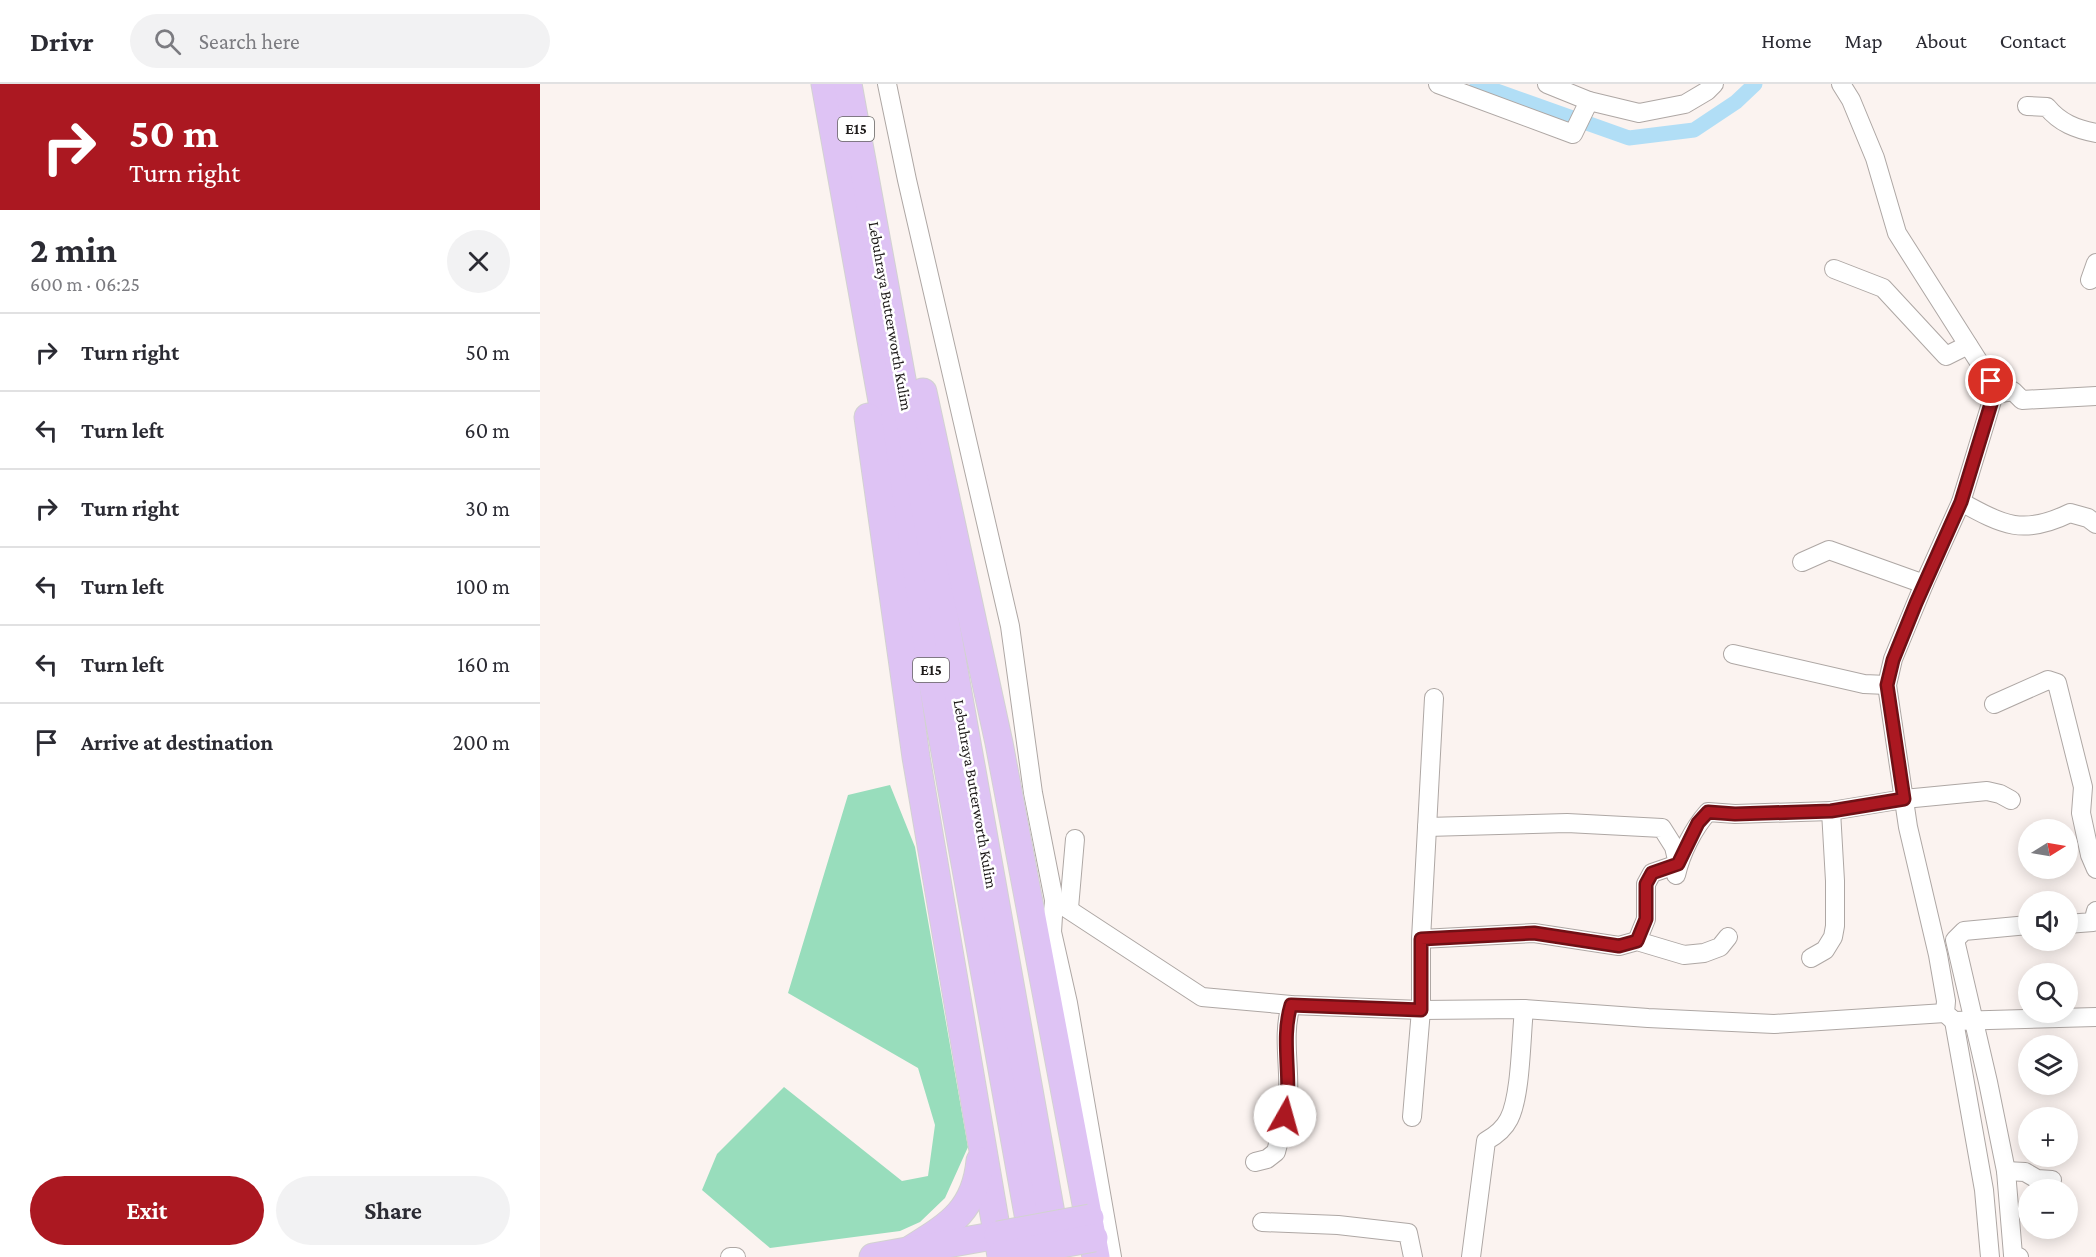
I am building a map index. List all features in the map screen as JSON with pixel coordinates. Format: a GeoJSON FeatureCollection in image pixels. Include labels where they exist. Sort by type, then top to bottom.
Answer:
{"type":"FeatureCollection","features":[{"type":"Feature","properties":{"kind":"highway","name":"Lebuhraya Butterworth Kulim"},"geometry":{"type":"LineString","coordinates":[[825,84],[853,175],[1058,1257]]}},
{"type":"Feature","properties":{"kind":"highway","name":"Lebuhraya Butterworth Kulim"},"geometry":{"type":"LineString","coordinates":[[848,84],[853,175],[1035,1257]]}},
{"type":"Feature","properties":{"kind":"highway"},"geometry":{"type":"LineString","coordinates":[[853,175],[922,387],[999,743],[1093,1238],[997,1251],[908,1251],[873,1257]]}},
{"type":"Feature","properties":{"kind":"highway"},"geometry":{"type":"LineString","coordinates":[[853,175],[866,397],[916,757],[982,1145],[997,1251]]}},
{"type":"Feature","properties":{"kind":"highway"},"geometry":{"type":"LineString","coordinates":[[908,1251],[947,1226],[964,1209],[978,1179],[982,1145]]}},
{"type":"Feature","properties":{"kind":"street"},"geometry":{"type":"LineString","coordinates":[[887,84],[1010,626],[1033,793],[1061,904],[1202,997],[1291,1005],[1421,1010],[1524,1009],[1774,1024],[1950,1017],[1974,1022],[2096,1017]]}},
{"type":"Feature","properties":{"kind":"street"},"geometry":{"type":"LineString","coordinates":[[1437,84],[1573,134],[1586,105]]}},
{"type":"Feature","properties":{"kind":"street"},"geometry":{"type":"LineString","coordinates":[[1547,84],[1586,105],[1640,113],[1685,104],[1714,84]]}},
{"type":"Feature","properties":{"kind":"street"},"geometry":{"type":"LineString","coordinates":[[1841,84],[1851,100],[1875,158],[1897,233],[1991,381],[1994,394],[1961,502],[1893,660],[1887,685],[1908,827],[1938,955],[1984,1190],[1990,1257]]}},
{"type":"Feature","properties":{"kind":"street"},"geometry":{"type":"LineString","coordinates":[[2027,106],[2047,107],[2056,118],[2079,130],[2096,133]]}},
{"type":"Feature","properties":{"kind":"street"},"geometry":{"type":"LineString","coordinates":[[1834,269],[1883,288],[1946,356],[1968,345]]}},
{"type":"Feature","properties":{"kind":"street"},"geometry":{"type":"LineString","coordinates":[[1994,394],[2013,391],[2022,400],[2096,396]]}},
{"type":"Feature","properties":{"kind":"street"},"geometry":{"type":"LineString","coordinates":[[1961,502],[1998,522],[2012,525],[2049,523],[2070,513],[2088,518],[2096,524]]}},
{"type":"Feature","properties":{"kind":"street"},"geometry":{"type":"LineString","coordinates":[[1802,562],[1829,550],[1924,584]]}},
{"type":"Feature","properties":{"kind":"street"},"geometry":{"type":"LineString","coordinates":[[1733,654],[1864,684],[1887,685]]}},
{"type":"Feature","properties":{"kind":"street"},"geometry":{"type":"LineString","coordinates":[[1994,704],[2048,680],[2057,683],[2090,782],[2081,813],[2090,855],[2096,869]]}},
{"type":"Feature","properties":{"kind":"street"},"geometry":{"type":"LineString","coordinates":[[1412,1117],[1421,1010],[1421,939],[1434,698]]}},
{"type":"Feature","properties":{"kind":"street"},"geometry":{"type":"LineString","coordinates":[[1677,869],[1698,823],[1708,812],[1735,814],[1831,811],[1904,799],[1987,791],[2011,800]]}},
{"type":"Feature","properties":{"kind":"street"},"geometry":{"type":"LineString","coordinates":[[1811,958],[1826,950],[1833,938],[1835,926],[1831,811]]}},
{"type":"Feature","properties":{"kind":"street"},"geometry":{"type":"LineString","coordinates":[[1427,827],[1567,823],[1662,828],[1674,847],[1677,869]]}},
{"type":"Feature","properties":{"kind":"street"},"geometry":{"type":"LineString","coordinates":[[1075,839],[1061,904],[1052,932],[1068,1003],[1112,1257]]}},
{"type":"Feature","properties":{"kind":"street"},"geometry":{"type":"LineString","coordinates":[[1637,941],[1646,919],[1646,884],[1652,873],[1677,869]]}},
{"type":"Feature","properties":{"kind":"street"},"geometry":{"type":"LineString","coordinates":[[2078,923],[2093,922],[2096,911]]}},
{"type":"Feature","properties":{"kind":"street"},"geometry":{"type":"LineString","coordinates":[[2018,926],[1964,931],[1955,940],[2006,1171],[2013,1255],[2019,1257]]}},
{"type":"Feature","properties":{"kind":"street"},"geometry":{"type":"LineString","coordinates":[[1421,939],[1534,933],[1619,946],[1637,941],[1684,955],[1704,953],[1720,947],[1728,937]]}},
{"type":"Feature","properties":{"kind":"street"},"geometry":{"type":"LineString","coordinates":[[1255,1162],[1267,1159],[1276,1152],[1281,1132],[1288,1100],[1286,1020],[1291,1005]]}},
{"type":"Feature","properties":{"kind":"street"},"geometry":{"type":"LineString","coordinates":[[1471,1257],[1486,1141],[1497,1135],[1509,1120],[1515,1100],[1524,1009]]}},
{"type":"Feature","properties":{"kind":"street"},"geometry":{"type":"LineString","coordinates":[[2006,1171],[2025,1172],[2037,1179]]}},
{"type":"Feature","properties":{"kind":"street"},"geometry":{"type":"LineString","coordinates":[[1262,1222],[1338,1225],[1408,1233],[1413,1257]]}},
{"type":"Feature","properties":{"kind":"street"},"geometry":{"type":"LineString","coordinates":[[730,1257],[736,1257]]}},
{"type":"Feature","properties":{"kind":"green space"},"geometry":{"type":"Polygon","coordinates":[[[890,785],[915,847],[968,1147],[945,1198],[920,1222],[900,1231],[770,1248],[702,1190],[717,1154],[784,1087],[902,1181],[928,1176],[935,1125],[918,1068],[788,993],[848,795],[890,785]]]}},
{"type":"Feature","properties":{"kind":"waterway"},"geometry":{"type":"LineString","coordinates":[[1477,84],[1629,138],[1694,130],[1736,102],[1755,84]]}},
{"type":"Feature","properties":{"kind":"route"},"geometry":{"type":"LineString","coordinates":[[1285,1116],[1288,1100],[1286,1020],[1291,1005],[1421,1010],[1421,939],[1534,933],[1619,946],[1637,941],[1646,919],[1646,884],[1652,873],[1678,864],[1698,823],[1708,812],[1735,814],[1831,811],[1904,799],[1887,685],[1893,660],[1916,603],[1961,502],[1994,394],[1991,381]]}}]}
